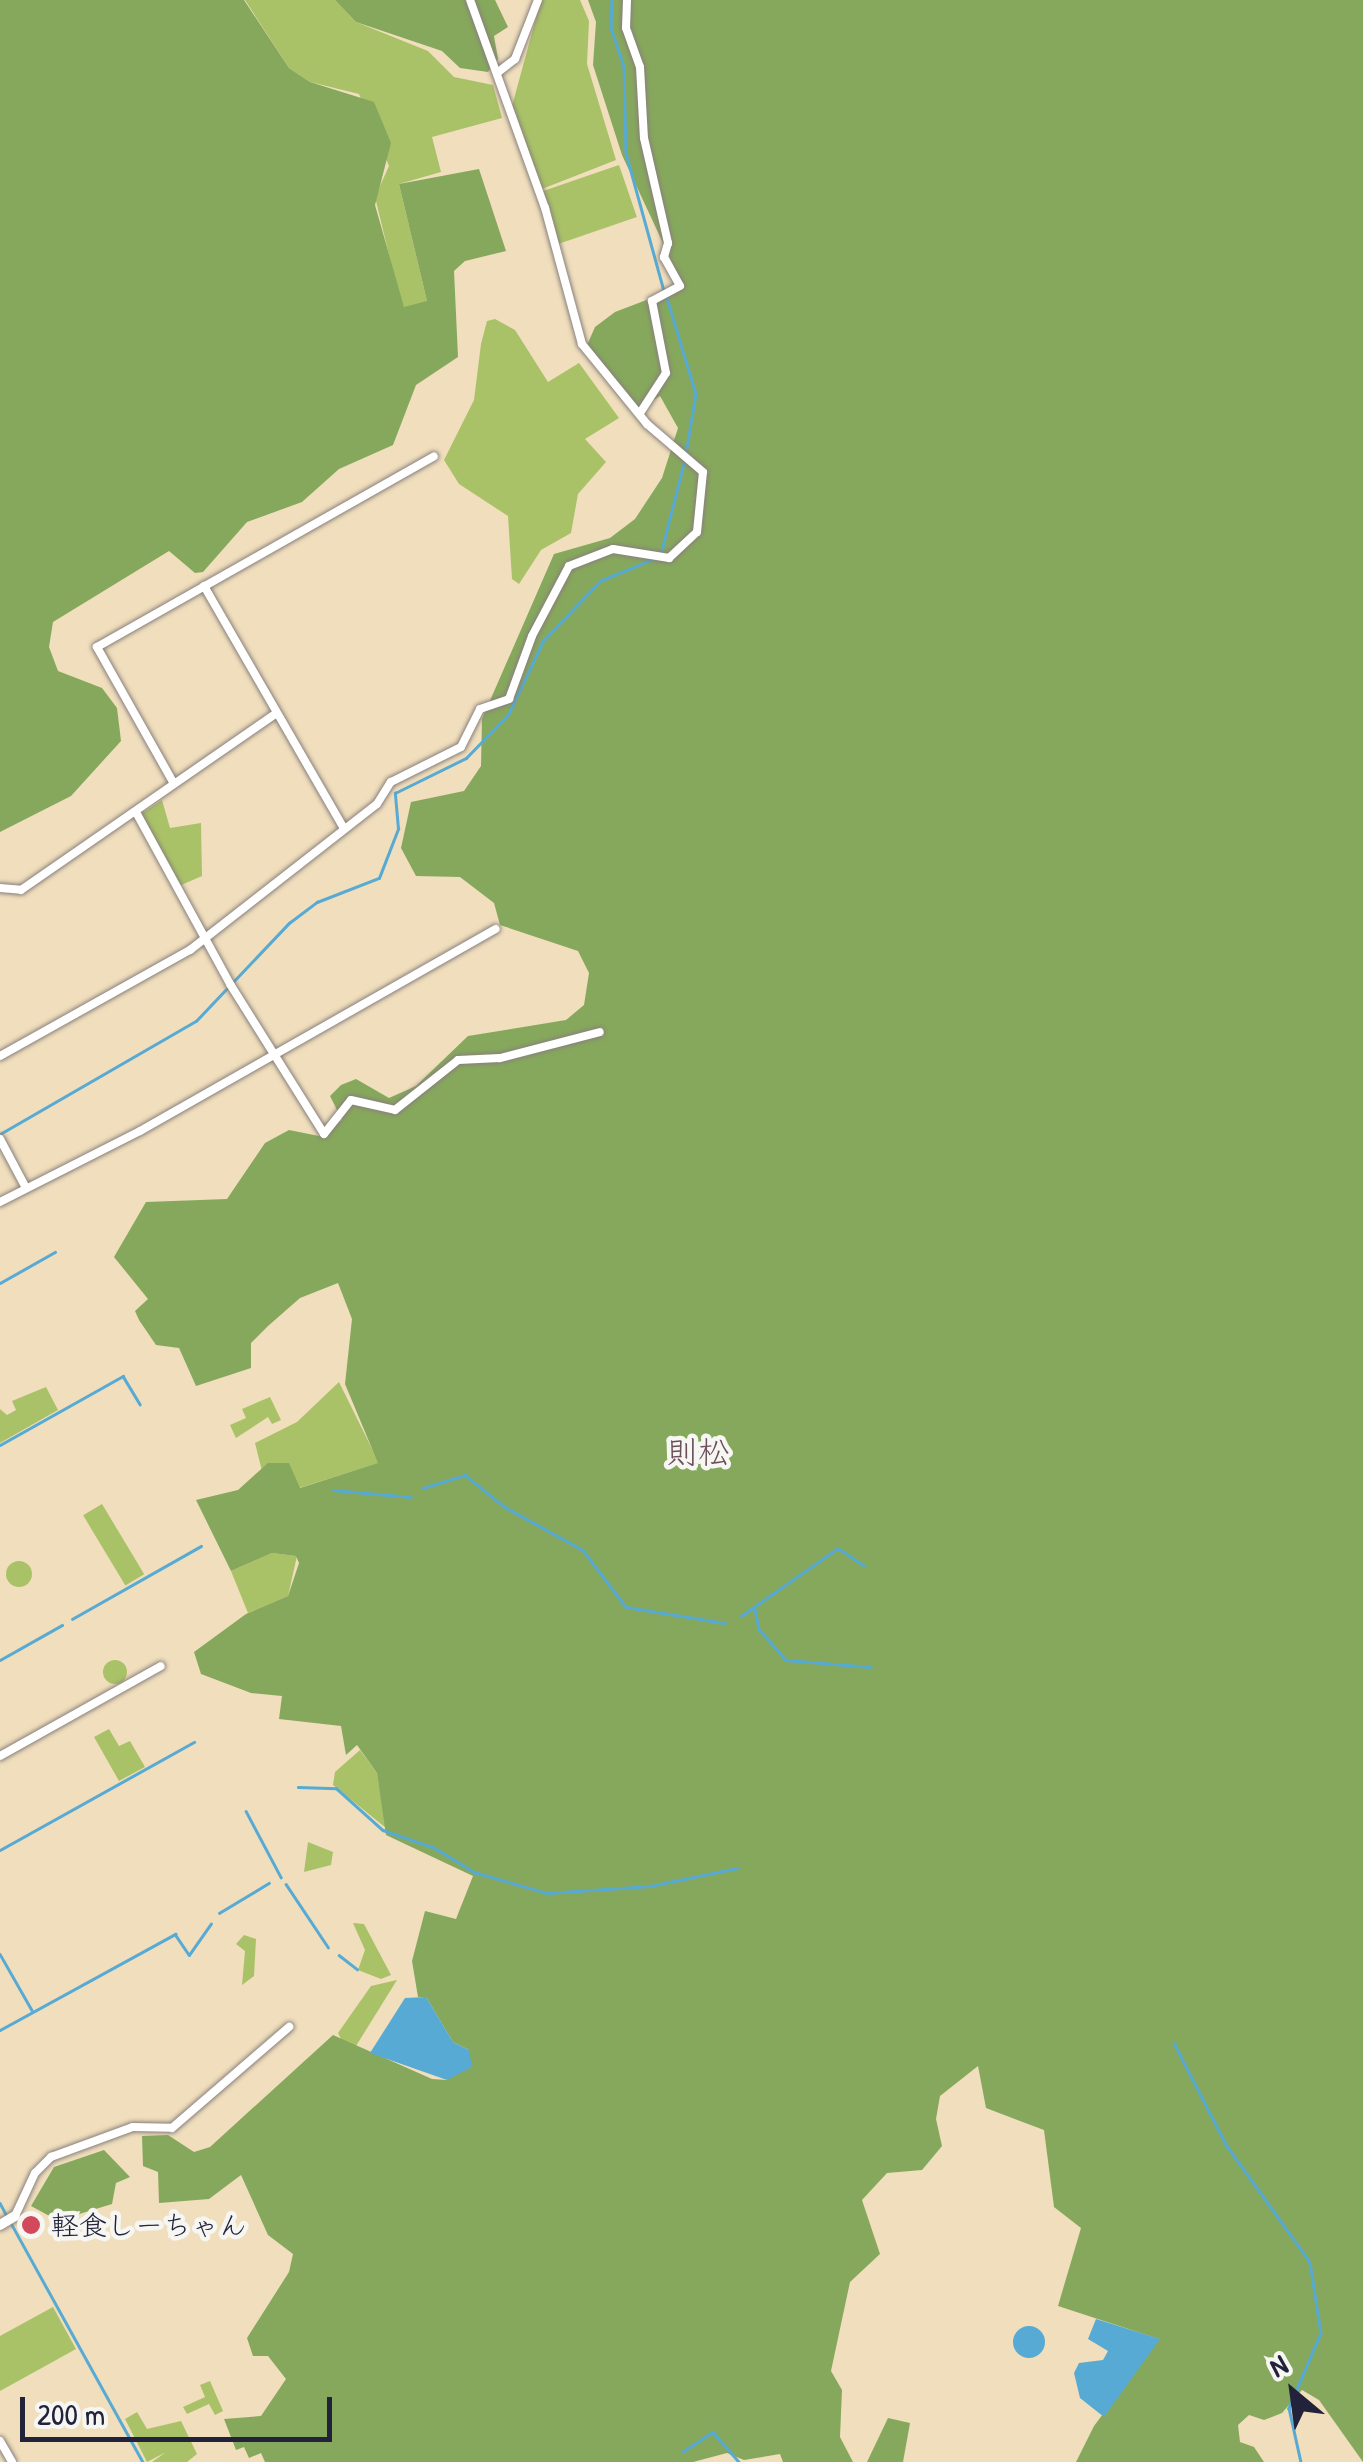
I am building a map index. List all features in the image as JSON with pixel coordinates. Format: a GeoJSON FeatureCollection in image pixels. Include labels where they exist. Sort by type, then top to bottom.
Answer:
{"type":"FeatureCollection","features":[{"type":"Feature","properties":{"kind":"street"},"geometry":{"type":"LineString","coordinates":[[0,1056],[204,937],[377,804],[392,782],[461,748],[480,709],[509,699],[532,636],[569,566],[614,549],[669,558],[697,532],[703,472],[640,413],[582,344],[546,208],[470,0]]}},
{"type":"Feature","properties":{"kind":"street"},"geometry":{"type":"LineString","coordinates":[[497,73],[515,59],[538,0]]}},
{"type":"Feature","properties":{"kind":"street"},"geometry":{"type":"LineString","coordinates":[[627,0],[644,138],[668,243],[664,258],[680,286],[652,302],[666,373],[640,413]]}},
{"type":"Feature","properties":{"kind":"street"},"geometry":{"type":"LineString","coordinates":[[173,782],[97,647],[434,456]]}},
{"type":"Feature","properties":{"kind":"street"},"geometry":{"type":"LineString","coordinates":[[204,586],[344,828]]}},
{"type":"Feature","properties":{"kind":"street"},"geometry":{"type":"LineString","coordinates":[[0,888],[21,890],[137,814],[173,782],[275,714]]}},
{"type":"Feature","properties":{"kind":"street"},"geometry":{"type":"LineString","coordinates":[[137,814],[204,937],[324,1134],[351,1100],[395,1110],[458,1060],[500,1058],[600,1032]]}},
{"type":"Feature","properties":{"kind":"street"},"geometry":{"type":"LineString","coordinates":[[0,1202],[140,1131],[496,928]]}},
{"type":"Feature","properties":{"kind":"street"},"geometry":{"type":"LineString","coordinates":[[0,1139],[26,1188]]}},
{"type":"Feature","properties":{"kind":"street"},"geometry":{"type":"LineString","coordinates":[[0,1756],[161,1666]]}},
{"type":"Feature","properties":{"kind":"street"},"geometry":{"type":"LineString","coordinates":[[2,2224],[15,2216],[35,2173],[51,2157],[134,2128],[172,2128],[289,2026]]}},
{"type":"Feature","properties":{"kind":"street"},"geometry":{"type":"LineString","coordinates":[[0,2441],[12,2462]]}},
{"type":"Feature","properties":{"kind":"green space"},"geometry":{"type":"Polygon","coordinates":[[[0,0],[244,0],[289,68],[310,82],[374,102],[391,143],[375,205],[404,307],[427,301],[399,184],[479,169],[506,251],[465,261],[454,271],[458,357],[416,385],[393,445],[339,469],[302,502],[247,522],[203,572],[195,573],[169,551],[53,622],[49,647],[58,671],[102,688],[117,708],[121,741],[71,796],[0,832],[0,0]]]}},
{"type":"Feature","properties":{"kind":"green space"},"geometry":{"type":"Polygon","coordinates":[[[245,0],[335,0],[356,22],[428,51],[454,77],[493,85],[502,118],[432,137],[441,172],[399,184],[427,301],[420,306],[404,307],[400,300],[375,197],[389,166],[359,94],[310,82],[289,68],[245,0]]]}},
{"type":"Feature","properties":{"kind":"green space"},"geometry":{"type":"Polygon","coordinates":[[[335,0],[495,0],[508,27],[494,36],[498,59],[488,72],[460,68],[442,51],[356,22],[335,0]]]}},
{"type":"Feature","properties":{"kind":"green space"},"geometry":{"type":"Polygon","coordinates":[[[541,0],[580,0],[589,21],[587,64],[616,160],[542,189],[512,106],[541,0]]]}},
{"type":"Feature","properties":{"kind":"green space"},"geometry":{"type":"Polygon","coordinates":[[[588,0],[1363,0],[1363,2462],[1319,2400],[1302,2390],[1282,2413],[1264,2420],[1249,2415],[1238,2425],[1240,2442],[1254,2447],[1264,2462],[1076,2462],[1094,2426],[1159,2339],[1058,2306],[1081,2228],[1054,2207],[1044,2130],[986,2108],[978,2066],[940,2096],[936,2119],[942,2146],[922,2170],[887,2173],[862,2200],[880,2254],[850,2282],[831,2371],[842,2390],[840,2437],[853,2462],[783,2462],[780,2454],[744,2460],[727,2453],[693,2462],[265,2462],[261,2453],[249,2458],[244,2447],[236,2450],[224,2419],[261,2416],[286,2379],[268,2356],[253,2356],[247,2338],[289,2272],[293,2254],[268,2235],[241,2175],[209,2199],[159,2203],[158,2172],[143,2166],[142,2136],[168,2135],[194,2152],[210,2147],[333,2035],[432,2079],[447,2080],[469,2050],[453,2042],[426,1997],[418,1997],[412,1961],[425,1911],[456,1919],[473,1876],[386,1835],[377,1773],[357,1745],[346,1755],[341,1726],[279,1719],[282,1696],[251,1693],[201,1674],[194,1652],[246,1614],[288,1596],[299,1563],[296,1556],[272,1553],[231,1571],[196,1500],[238,1490],[268,1463],[289,1463],[300,1488],[378,1463],[345,1384],[352,1319],[338,1283],[300,1298],[268,1326],[251,1343],[251,1368],[196,1386],[179,1348],[156,1345],[139,1320],[135,1311],[148,1299],[114,1257],[146,1202],[227,1199],[265,1143],[289,1130],[319,1136],[342,1120],[330,1096],[341,1085],[356,1079],[389,1098],[416,1086],[468,1036],[566,1020],[584,1005],[589,973],[578,951],[500,925],[494,903],[460,877],[416,876],[401,848],[411,802],[464,791],[481,766],[482,719],[554,554],[610,538],[635,519],[662,478],[678,428],[660,396],[634,413],[584,352],[595,327],[615,312],[683,286],[622,155],[593,65],[596,22],[588,0]]]}},
{"type":"Feature","properties":{"kind":"green space"},"geometry":{"type":"Polygon","coordinates":[[[619,165],[637,217],[557,244],[540,192],[619,165]]]}},
{"type":"Feature","properties":{"kind":"green space"},"geometry":{"type":"Polygon","coordinates":[[[495,319],[515,330],[548,382],[579,363],[619,418],[585,439],[606,462],[578,494],[571,533],[541,550],[519,584],[512,579],[508,516],[459,484],[444,460],[474,400],[481,344],[487,321],[495,319]]]}},
{"type":"Feature","properties":{"kind":"green space"},"geometry":{"type":"Polygon","coordinates":[[[162,800],[170,828],[201,823],[202,876],[179,886],[141,814],[162,800]]]}},
{"type":"Feature","properties":{"kind":"green space"},"geometry":{"type":"Polygon","coordinates":[[[339,1382],[379,1463],[299,1488],[262,1471],[255,1443],[297,1422],[339,1382]]]}},
{"type":"Feature","properties":{"kind":"green space"},"geometry":{"type":"Polygon","coordinates":[[[46,1387],[58,1410],[0,1443],[0,1409],[7,1415],[16,1410],[12,1401],[46,1387]]]}},
{"type":"Feature","properties":{"kind":"green space"},"geometry":{"type":"Polygon","coordinates":[[[270,1397],[281,1420],[272,1424],[268,1417],[236,1438],[230,1425],[246,1418],[242,1409],[270,1397]]]}},
{"type":"Feature","properties":{"kind":"green space"},"geometry":{"type":"Polygon","coordinates":[[[102,1504],[144,1574],[125,1586],[83,1515],[102,1504]]]}},
{"type":"Feature","properties":{"kind":"green space"},"geometry":{"type":"Polygon","coordinates":[[[272,1553],[297,1556],[288,1596],[248,1613],[231,1571],[272,1553]]]}},
{"type":"Feature","properties":{"kind":"green space"},"geometry":{"type":"Polygon","coordinates":[[[19,1561],[28,1565],[32,1574],[28,1583],[19,1587],[10,1583],[6,1574],[10,1565],[19,1561]]]}},
{"type":"Feature","properties":{"kind":"green space"},"geometry":{"type":"Polygon","coordinates":[[[115,1660],[124,1663],[124,1681],[115,1684],[106,1681],[103,1672],[106,1663],[115,1660]]]}},
{"type":"Feature","properties":{"kind":"green space"},"geometry":{"type":"Polygon","coordinates":[[[109,1729],[119,1746],[130,1741],[145,1767],[119,1781],[94,1737],[109,1729]]]}},
{"type":"Feature","properties":{"kind":"green space"},"geometry":{"type":"Polygon","coordinates":[[[360,1750],[377,1773],[386,1828],[333,1785],[335,1772],[360,1750]]]}},
{"type":"Feature","properties":{"kind":"green space"},"geometry":{"type":"Polygon","coordinates":[[[308,1842],[333,1852],[331,1865],[304,1872],[308,1842]]]}},
{"type":"Feature","properties":{"kind":"green space"},"geometry":{"type":"Polygon","coordinates":[[[353,1923],[364,1924],[391,1975],[381,1979],[358,1970],[365,1950],[353,1923]]]}},
{"type":"Feature","properties":{"kind":"green space"},"geometry":{"type":"Polygon","coordinates":[[[244,1935],[256,1939],[254,1976],[242,1985],[245,1951],[236,1944],[244,1935]]]}},
{"type":"Feature","properties":{"kind":"green space"},"geometry":{"type":"Polygon","coordinates":[[[397,1980],[356,2046],[341,2039],[338,2033],[371,1986],[397,1980]]]}},
{"type":"Feature","properties":{"kind":"green space"},"geometry":{"type":"Polygon","coordinates":[[[104,2150],[130,2177],[116,2183],[112,2204],[76,2215],[66,2225],[31,2206],[54,2167],[104,2150]]]}},
{"type":"Feature","properties":{"kind":"green space"},"geometry":{"type":"Polygon","coordinates":[[[53,2307],[76,2349],[0,2391],[0,2336],[53,2307]]]}},
{"type":"Feature","properties":{"kind":"green space"},"geometry":{"type":"Polygon","coordinates":[[[210,2381],[223,2411],[215,2415],[209,2404],[187,2414],[183,2407],[205,2397],[200,2385],[210,2381]]]}},
{"type":"Feature","properties":{"kind":"green space"},"geometry":{"type":"Polygon","coordinates":[[[137,2412],[147,2429],[181,2421],[197,2454],[187,2462],[152,2462],[166,2452],[147,2462],[125,2419],[137,2412]]]}},
{"type":"Feature","properties":{"kind":"green space"},"geometry":{"type":"Polygon","coordinates":[[[888,2418],[910,2423],[903,2462],[867,2462],[888,2418]]]}},
{"type":"Feature","properties":{"kind":"water"},"geometry":{"type":"Polygon","coordinates":[[[426,1997],[453,2042],[469,2050],[472,2067],[447,2080],[370,2053],[405,1998],[426,1997]]]}},
{"type":"Feature","properties":{"kind":"water"},"geometry":{"type":"Polygon","coordinates":[[[1096,2319],[1160,2339],[1104,2417],[1080,2398],[1074,2373],[1079,2363],[1103,2360],[1108,2351],[1088,2339],[1096,2319]]]}},
{"type":"Feature","properties":{"kind":"water"},"geometry":{"type":"Polygon","coordinates":[[[1029,2326],[1040,2331],[1045,2342],[1040,2353],[1029,2358],[1018,2353],[1013,2342],[1018,2331],[1029,2326]]]}},
{"type":"Feature","properties":{"kind":"waterway"},"geometry":{"type":"LineString","coordinates":[[612,0],[611,28],[624,66],[626,153],[664,291]]}},
{"type":"Feature","properties":{"kind":"waterway"},"geometry":{"type":"LineString","coordinates":[[667,298],[696,394],[686,454]]}},
{"type":"Feature","properties":{"kind":"waterway"},"geometry":{"type":"LineString","coordinates":[[660,556],[684,462]]}},
{"type":"Feature","properties":{"kind":"waterway"},"geometry":{"type":"LineString","coordinates":[[0,1134],[196,1021],[289,923],[317,902],[379,878],[398,829],[395,793],[466,758],[508,715],[543,641],[600,581],[653,559]]}},
{"type":"Feature","properties":{"kind":"waterway"},"geometry":{"type":"LineString","coordinates":[[0,1283],[55,1252]]}},
{"type":"Feature","properties":{"kind":"waterway"},"geometry":{"type":"LineString","coordinates":[[0,1445],[123,1376],[140,1404]]}},
{"type":"Feature","properties":{"kind":"waterway"},"geometry":{"type":"LineString","coordinates":[[423,1488],[465,1475],[505,1507],[583,1550],[626,1607],[725,1623]]}},
{"type":"Feature","properties":{"kind":"waterway"},"geometry":{"type":"LineString","coordinates":[[333,1490],[411,1497]]}},
{"type":"Feature","properties":{"kind":"waterway"},"geometry":{"type":"LineString","coordinates":[[72,1619],[201,1546]]}},
{"type":"Feature","properties":{"kind":"waterway"},"geometry":{"type":"LineString","coordinates":[[741,1616],[838,1548],[865,1566]]}},
{"type":"Feature","properties":{"kind":"waterway"},"geometry":{"type":"LineString","coordinates":[[755,1609],[759,1629],[786,1660],[871,1667]]}},
{"type":"Feature","properties":{"kind":"waterway"},"geometry":{"type":"LineString","coordinates":[[0,1660],[62,1625]]}},
{"type":"Feature","properties":{"kind":"waterway"},"geometry":{"type":"LineString","coordinates":[[0,1850],[194,1742]]}},
{"type":"Feature","properties":{"kind":"waterway"},"geometry":{"type":"LineString","coordinates":[[298,1787],[336,1788],[383,1830],[435,1848],[474,1872],[547,1893],[650,1886],[738,1868]]}},
{"type":"Feature","properties":{"kind":"waterway"},"geometry":{"type":"LineString","coordinates":[[246,1811],[281,1877]]}},
{"type":"Feature","properties":{"kind":"waterway"},"geometry":{"type":"LineString","coordinates":[[219,1913],[269,1883]]}},
{"type":"Feature","properties":{"kind":"waterway"},"geometry":{"type":"LineString","coordinates":[[286,1884],[328,1947]]}},
{"type":"Feature","properties":{"kind":"waterway"},"geometry":{"type":"LineString","coordinates":[[0,2030],[175,1934],[189,1955],[211,1924]]}},
{"type":"Feature","properties":{"kind":"waterway"},"geometry":{"type":"LineString","coordinates":[[0,1954],[32,2010]]}},
{"type":"Feature","properties":{"kind":"waterway"},"geometry":{"type":"LineString","coordinates":[[339,1955],[357,1969]]}},
{"type":"Feature","properties":{"kind":"waterway"},"geometry":{"type":"LineString","coordinates":[[1174,2043],[1227,2146],[1310,2262],[1321,2333],[1289,2408],[1301,2462]]}},
{"type":"Feature","properties":{"kind":"waterway"},"geometry":{"type":"LineString","coordinates":[[0,2203],[7,2216]]}},
{"type":"Feature","properties":{"kind":"waterway"},"geometry":{"type":"LineString","coordinates":[[11,2223],[143,2462]]}},
{"type":"Feature","properties":{"kind":"waterway"},"geometry":{"type":"LineString","coordinates":[[682,2452],[713,2432],[739,2462]]}},
{"type":"Feature","properties":{"kind":"place","name":"軽食しーちゃん"},"geometry":{"type":"Point","coordinates":[31,2225]}},
{"type":"Feature","properties":{"kind":"district","name":"則松"},"geometry":{"type":"Point","coordinates":[698,1452]}}]}
